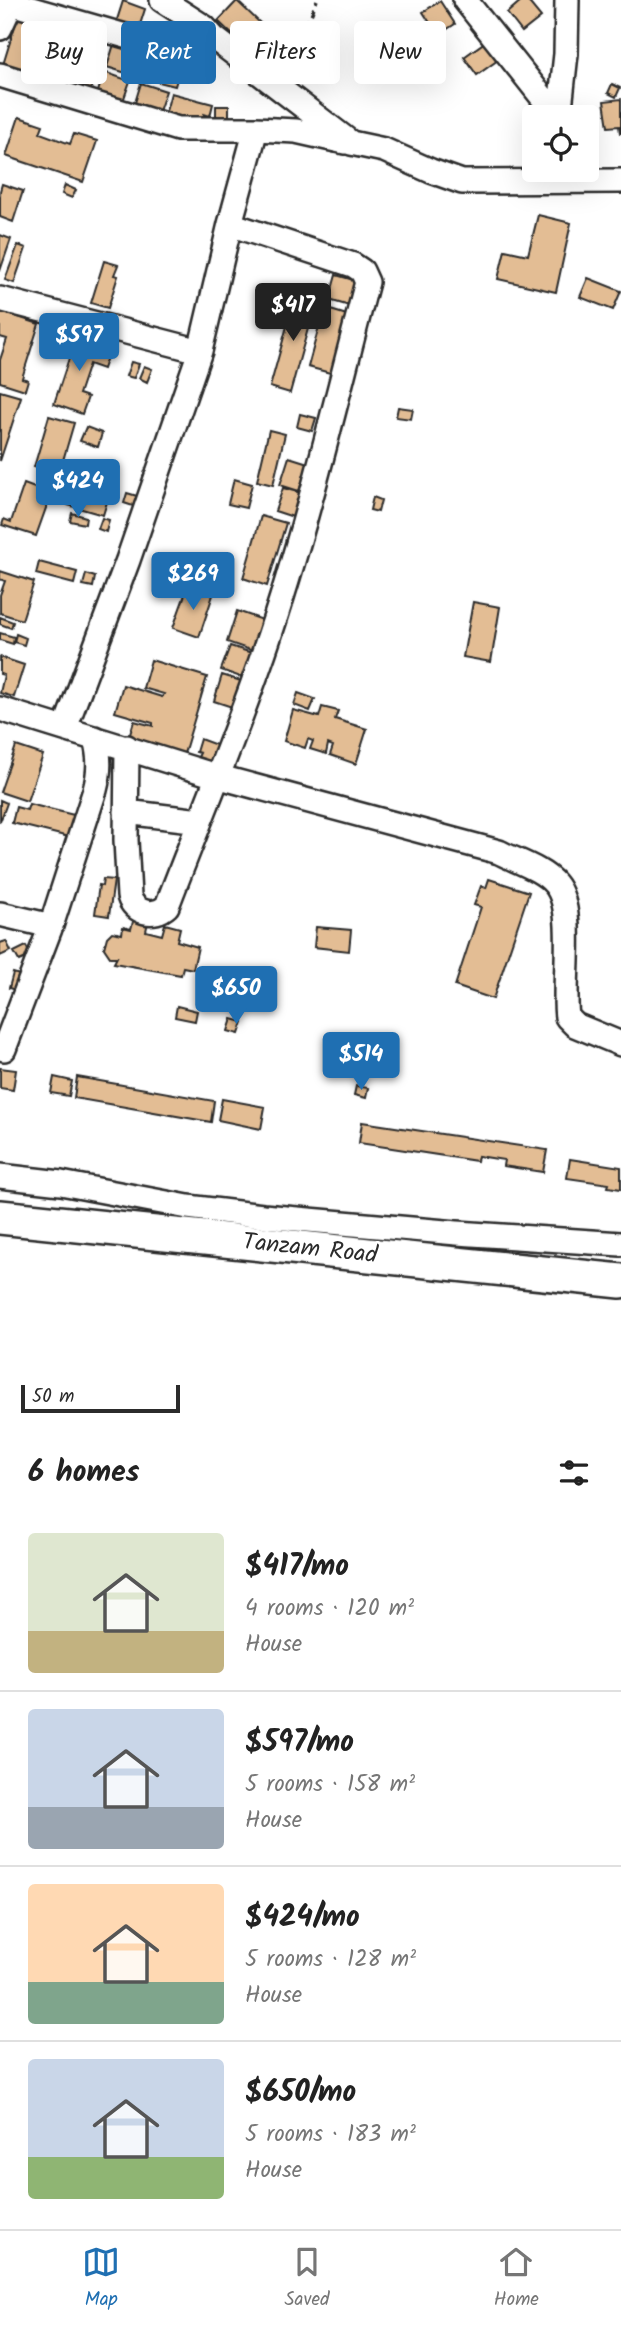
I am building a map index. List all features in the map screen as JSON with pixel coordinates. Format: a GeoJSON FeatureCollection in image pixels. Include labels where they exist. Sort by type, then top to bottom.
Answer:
{"type":"FeatureCollection","features":[{"type":"Feature","properties":{"kind":"highway","name":"Tanzam Road"},"geometry":{"type":"LineString","coordinates":[[0,1217],[621,1281]]}},
{"type":"Feature","properties":{"kind":"street"},"geometry":{"type":"LineString","coordinates":[[162,0],[195,21]]}},
{"type":"Feature","properties":{"kind":"street"},"geometry":{"type":"LineString","coordinates":[[465,0],[548,105]]}},
{"type":"Feature","properties":{"kind":"street"},"geometry":{"type":"LineString","coordinates":[[560,105],[566,54],[567,0]]}},
{"type":"Feature","properties":{"kind":"street"},"geometry":{"type":"LineString","coordinates":[[0,28],[8,1],[121,35]]}},
{"type":"Feature","properties":{"kind":"street"},"geometry":{"type":"LineString","coordinates":[[216,40],[351,143]]}},
{"type":"Feature","properties":{"kind":"street"},"geometry":{"type":"LineString","coordinates":[[0,75],[178,129],[296,131],[384,150],[462,182],[621,181]]}},
{"type":"Feature","properties":{"kind":"street"},"geometry":{"type":"LineString","coordinates":[[65,728],[128,560],[200,351],[256,129]]}},
{"type":"Feature","properties":{"kind":"street"},"geometry":{"type":"LineString","coordinates":[[496,180],[522,170]]}},
{"type":"Feature","properties":{"kind":"street"},"geometry":{"type":"LineString","coordinates":[[127,747],[126,812],[132,904],[140,910],[152,913],[167,906],[258,669],[291,564],[366,282],[362,271],[353,265],[230,224]]}},
{"type":"Feature","properties":{"kind":"street"},"geometry":{"type":"LineString","coordinates":[[0,299],[200,351]]}},
{"type":"Feature","properties":{"kind":"street"},"geometry":{"type":"LineString","coordinates":[[0,709],[216,776],[499,852],[547,877],[556,885],[565,912],[566,1017],[575,1025],[621,1044]]}},
{"type":"Feature","properties":{"kind":"street"},"geometry":{"type":"LineString","coordinates":[[4,1049],[51,926],[100,770],[95,738]]}},
{"type":"Feature","properties":{"kind":"street"},"geometry":{"type":"LineString","coordinates":[[126,812],[200,821]]}},
{"type":"Feature","properties":{"kind":"street"},"geometry":{"type":"LineString","coordinates":[[0,914],[51,926]]}},
{"type":"Feature","properties":{"kind":"street"},"geometry":{"type":"LineString","coordinates":[[0,1176],[225,1212],[457,1233],[621,1244]]}},
{"type":"Feature","properties":{"kind":"path"},"geometry":{"type":"LineString","coordinates":[[280,90],[283,72],[301,40],[317,0]]}},
{"type":"Feature","properties":{"kind":"building"},"geometry":{"type":"Polygon","coordinates":[[[522,0],[527,0],[541,17],[522,32],[507,13],[522,0]]]}},
{"type":"Feature","properties":{"kind":"building"},"geometry":{"type":"Polygon","coordinates":[[[123,1],[145,9],[141,21],[121,21],[121,25],[116,23],[123,1]]]}},
{"type":"Feature","properties":{"kind":"building"},"geometry":{"type":"Polygon","coordinates":[[[237,1],[258,21],[230,21],[230,32],[218,21],[237,1]]]}},
{"type":"Feature","properties":{"kind":"building"},"geometry":{"type":"Polygon","coordinates":[[[440,1],[455,24],[446,30],[446,21],[429,21],[423,12],[440,1]]]}},
{"type":"Feature","properties":{"kind":"building"},"geometry":{"type":"Polygon","coordinates":[[[18,16],[35,21],[21,21],[21,74],[2,68],[18,16]]]}},
{"type":"Feature","properties":{"kind":"building"},"geometry":{"type":"Polygon","coordinates":[[[485,42],[498,60],[477,75],[464,57],[485,42]]]}},
{"type":"Feature","properties":{"kind":"building"},"geometry":{"type":"Polygon","coordinates":[[[114,44],[121,46],[121,71],[107,67],[114,44]]]}},
{"type":"Feature","properties":{"kind":"building"},"geometry":{"type":"Polygon","coordinates":[[[107,73],[121,78],[121,84],[129,84],[122,104],[97,95],[100,84],[107,84],[107,73]]]}},
{"type":"Feature","properties":{"kind":"building"},"geometry":{"type":"Polygon","coordinates":[[[69,84],[92,84],[90,93],[68,87],[69,84]]]}},
{"type":"Feature","properties":{"kind":"building"},"geometry":{"type":"Polygon","coordinates":[[[141,84],[166,91],[158,114],[134,106],[141,84]]]}},
{"type":"Feature","properties":{"kind":"building"},"geometry":{"type":"Polygon","coordinates":[[[612,84],[620,88],[616,97],[608,93],[612,84]]]}},
{"type":"Feature","properties":{"kind":"building"},"geometry":{"type":"Polygon","coordinates":[[[171,93],[213,104],[210,116],[204,114],[201,124],[165,115],[171,93]]]}},
{"type":"Feature","properties":{"kind":"building"},"geometry":{"type":"Polygon","coordinates":[[[621,99],[620,133],[619,126],[608,127],[604,101],[621,99]]]}},
{"type":"Feature","properties":{"kind":"building"},"geometry":{"type":"Polygon","coordinates":[[[216,106],[229,106],[229,118],[216,118],[216,106]]]}},
{"type":"Feature","properties":{"kind":"building"},"geometry":{"type":"Polygon","coordinates":[[[19,117],[43,125],[40,133],[70,144],[74,134],[97,141],[83,182],[6,156],[19,117]]]}},
{"type":"Feature","properties":{"kind":"building"},"geometry":{"type":"Polygon","coordinates":[[[2,184],[23,191],[13,222],[0,217],[2,184]]]}},
{"type":"Feature","properties":{"kind":"building"},"geometry":{"type":"Polygon","coordinates":[[[65,185],[76,190],[72,198],[62,194],[65,185]]]}},
{"type":"Feature","properties":{"kind":"building"},"geometry":{"type":"Polygon","coordinates":[[[538,215],[571,223],[556,292],[498,279],[505,250],[528,255],[538,215]]]}},
{"type":"Feature","properties":{"kind":"building"},"geometry":{"type":"Polygon","coordinates":[[[0,235],[11,239],[0,271],[0,235]]]}},
{"type":"Feature","properties":{"kind":"building"},"geometry":{"type":"Polygon","coordinates":[[[18,245],[26,248],[14,283],[5,280],[18,245]]]}},
{"type":"Feature","properties":{"kind":"building"},"geometry":{"type":"Polygon","coordinates":[[[104,261],[118,265],[114,275],[118,276],[108,308],[91,303],[104,261]]]}},
{"type":"Feature","properties":{"kind":"building"},"geometry":{"type":"Polygon","coordinates":[[[336,275],[361,282],[353,307],[329,300],[336,275]]]}},
{"type":"Feature","properties":{"kind":"building"},"geometry":{"type":"Polygon","coordinates":[[[588,278],[621,291],[613,310],[580,297],[588,278]]]}},
{"type":"Feature","properties":{"kind":"building"},"geometry":{"type":"Polygon","coordinates":[[[296,294],[316,300],[290,393],[270,387],[296,294]]]}},
{"type":"Feature","properties":{"kind":"building"},"geometry":{"type":"Polygon","coordinates":[[[324,308],[350,316],[334,374],[308,367],[324,308]]]}},
{"type":"Feature","properties":{"kind":"building"},"geometry":{"type":"Polygon","coordinates":[[[0,311],[39,324],[22,378],[28,380],[25,390],[0,382],[0,360],[7,339],[0,337],[0,311]]]}},
{"type":"Feature","properties":{"kind":"building"},"geometry":{"type":"Polygon","coordinates":[[[76,337],[110,348],[103,369],[89,364],[79,394],[88,397],[82,414],[54,404],[76,337]]]}},
{"type":"Feature","properties":{"kind":"building"},"geometry":{"type":"Polygon","coordinates":[[[131,362],[139,364],[134,378],[126,376],[131,362]]]}},
{"type":"Feature","properties":{"kind":"building"},"geometry":{"type":"Polygon","coordinates":[[[144,366],[152,369],[147,382],[139,378],[144,366]]]}},
{"type":"Feature","properties":{"kind":"building"},"geometry":{"type":"Polygon","coordinates":[[[0,391],[21,397],[0,461],[0,391]]]}},
{"type":"Feature","properties":{"kind":"building"},"geometry":{"type":"Polygon","coordinates":[[[398,407],[413,409],[411,419],[396,417],[398,407]]]}},
{"type":"Feature","properties":{"kind":"building"},"geometry":{"type":"Polygon","coordinates":[[[300,414],[316,418],[312,431],[297,427],[300,414]]]}},
{"type":"Feature","properties":{"kind":"building"},"geometry":{"type":"Polygon","coordinates":[[[49,416],[74,423],[59,474],[34,467],[49,416]]]}},
{"type":"Feature","properties":{"kind":"building"},"geometry":{"type":"Polygon","coordinates":[[[86,427],[102,433],[98,447],[80,441],[86,427]]]}},
{"type":"Feature","properties":{"kind":"building"},"geometry":{"type":"Polygon","coordinates":[[[269,430],[285,434],[273,485],[257,481],[269,430]]]}},
{"type":"Feature","properties":{"kind":"building"},"geometry":{"type":"Polygon","coordinates":[[[289,457],[308,463],[299,491],[280,485],[289,457]]]}},
{"type":"Feature","properties":{"kind":"building"},"geometry":{"type":"Polygon","coordinates":[[[234,479],[252,484],[246,508],[228,504],[234,479]]]}},
{"type":"Feature","properties":{"kind":"building"},"geometry":{"type":"Polygon","coordinates":[[[24,484],[51,494],[36,536],[2,525],[4,519],[11,522],[24,484]]]}},
{"type":"Feature","properties":{"kind":"building"},"geometry":{"type":"Polygon","coordinates":[[[283,488],[301,493],[293,517],[275,511],[283,488]]]}},
{"type":"Feature","properties":{"kind":"building"},"geometry":{"type":"Polygon","coordinates":[[[71,492],[107,502],[103,515],[68,505],[71,492]]]}},
{"type":"Feature","properties":{"kind":"building"},"geometry":{"type":"Polygon","coordinates":[[[127,493],[137,496],[133,506],[124,503],[127,493]]]}},
{"type":"Feature","properties":{"kind":"building"},"geometry":{"type":"Polygon","coordinates":[[[373,497],[381,500],[378,512],[370,510],[373,497]]]}},
{"type":"Feature","properties":{"kind":"building"},"geometry":{"type":"Polygon","coordinates":[[[72,513],[86,517],[85,524],[70,521],[72,513]]]}},
{"type":"Feature","properties":{"kind":"building"},"geometry":{"type":"Polygon","coordinates":[[[261,516],[286,523],[267,586],[243,578],[261,516]]]}},
{"type":"Feature","properties":{"kind":"building"},"geometry":{"type":"Polygon","coordinates":[[[102,518],[109,520],[106,532],[98,529],[102,518]]]}},
{"type":"Feature","properties":{"kind":"building"},"geometry":{"type":"Polygon","coordinates":[[[39,562],[77,572],[74,584],[36,574],[39,562]]]}},
{"type":"Feature","properties":{"kind":"building"},"geometry":{"type":"Polygon","coordinates":[[[0,571],[34,582],[22,620],[0,613],[0,595],[5,581],[0,579],[0,571]]]}},
{"type":"Feature","properties":{"kind":"building"},"geometry":{"type":"Polygon","coordinates":[[[86,574],[95,577],[93,587],[83,585],[86,574]]]}},
{"type":"Feature","properties":{"kind":"building"},"geometry":{"type":"Polygon","coordinates":[[[188,586],[213,595],[199,637],[173,628],[188,586]]]}},
{"type":"Feature","properties":{"kind":"building"},"geometry":{"type":"Polygon","coordinates":[[[473,602],[500,607],[491,662],[463,657],[473,602]]]}},
{"type":"Feature","properties":{"kind":"building"},"geometry":{"type":"Polygon","coordinates":[[[237,611],[263,620],[253,651],[227,642],[237,611]]]}},
{"type":"Feature","properties":{"kind":"building"},"geometry":{"type":"Polygon","coordinates":[[[0,617],[13,622],[11,628],[0,624],[0,617]]]}},
{"type":"Feature","properties":{"kind":"building"},"geometry":{"type":"Polygon","coordinates":[[[0,633],[14,637],[13,644],[0,640],[0,633]]]}},
{"type":"Feature","properties":{"kind":"building"},"geometry":{"type":"Polygon","coordinates":[[[16,634],[26,638],[24,645],[14,642],[16,634]]]}},
{"type":"Feature","properties":{"kind":"building"},"geometry":{"type":"Polygon","coordinates":[[[230,646],[255,654],[246,679],[221,670],[230,646]]]}},
{"type":"Feature","properties":{"kind":"building"},"geometry":{"type":"Polygon","coordinates":[[[0,657],[24,665],[14,697],[0,693],[4,675],[0,674],[0,657]]]}},
{"type":"Feature","properties":{"kind":"building"},"geometry":{"type":"Polygon","coordinates":[[[151,660],[207,677],[183,757],[128,741],[134,721],[153,726],[153,723],[115,712],[123,685],[162,697],[164,694],[143,688],[151,660]]]}},
{"type":"Feature","properties":{"kind":"building"},"geometry":{"type":"Polygon","coordinates":[[[222,675],[241,681],[232,707],[214,701],[222,675]]]}},
{"type":"Feature","properties":{"kind":"building"},"geometry":{"type":"Polygon","coordinates":[[[298,693],[315,699],[310,711],[294,705],[298,693]]]}},
{"type":"Feature","properties":{"kind":"building"},"geometry":{"type":"Polygon","coordinates":[[[322,707],[338,711],[335,719],[367,729],[356,764],[330,755],[333,746],[328,744],[326,754],[310,749],[313,741],[308,739],[305,748],[284,741],[293,710],[319,717],[322,707]]]}},
{"type":"Feature","properties":{"kind":"building"},"geometry":{"type":"Polygon","coordinates":[[[200,739],[222,747],[216,766],[197,759],[200,739]]]}},
{"type":"Feature","properties":{"kind":"building"},"geometry":{"type":"Polygon","coordinates":[[[16,746],[43,755],[27,801],[0,792],[16,746]]]}},
{"type":"Feature","properties":{"kind":"building"},"geometry":{"type":"Polygon","coordinates":[[[0,800],[7,803],[0,822],[0,800]]]}},
{"type":"Feature","properties":{"kind":"building"},"geometry":{"type":"Polygon","coordinates":[[[29,804],[78,816],[73,838],[12,823],[16,807],[27,810],[29,804]]]}},
{"type":"Feature","properties":{"kind":"building"},"geometry":{"type":"Polygon","coordinates":[[[103,879],[114,880],[109,916],[95,914],[99,885],[102,886],[103,879]]]}},
{"type":"Feature","properties":{"kind":"building"},"geometry":{"type":"Polygon","coordinates":[[[489,879],[529,892],[493,999],[455,986],[481,907],[474,905],[481,886],[486,888],[489,879]]]}},
{"type":"Feature","properties":{"kind":"building"},"geometry":{"type":"Polygon","coordinates":[[[134,918],[148,922],[146,931],[162,935],[165,924],[180,928],[177,941],[198,947],[193,969],[183,967],[181,975],[114,963],[117,957],[110,957],[104,948],[107,937],[112,932],[122,934],[123,927],[131,929],[134,918]]]}},
{"type":"Feature","properties":{"kind":"building"},"geometry":{"type":"Polygon","coordinates":[[[316,927],[351,930],[349,951],[314,947],[316,927]]]}},
{"type":"Feature","properties":{"kind":"building"},"geometry":{"type":"Polygon","coordinates":[[[6,941],[11,951],[0,956],[0,943],[6,941]]]}},
{"type":"Feature","properties":{"kind":"building"},"geometry":{"type":"Polygon","coordinates":[[[26,946],[31,956],[19,961],[14,952],[26,946]]]}},
{"type":"Feature","properties":{"kind":"building"},"geometry":{"type":"Polygon","coordinates":[[[13,973],[26,977],[22,992],[9,988],[13,973]]]}},
{"type":"Feature","properties":{"kind":"building"},"geometry":{"type":"Polygon","coordinates":[[[177,1006],[197,1011],[195,1021],[175,1017],[177,1006]]]}},
{"type":"Feature","properties":{"kind":"building"},"geometry":{"type":"Polygon","coordinates":[[[232,1019],[243,1022],[239,1034],[228,1031],[232,1019]]]}},
{"type":"Feature","properties":{"kind":"building"},"geometry":{"type":"Polygon","coordinates":[[[0,1068],[16,1070],[13,1090],[0,1088],[0,1068]]]}},
{"type":"Feature","properties":{"kind":"building"},"geometry":{"type":"Polygon","coordinates":[[[54,1077],[72,1081],[69,1096],[51,1093],[54,1077]]]}},
{"type":"Feature","properties":{"kind":"building"},"geometry":{"type":"Polygon","coordinates":[[[77,1077],[214,1101],[211,1122],[74,1098],[77,1077]]]}},
{"type":"Feature","properties":{"kind":"building"},"geometry":{"type":"Polygon","coordinates":[[[356,1086],[368,1088],[366,1098],[354,1095],[356,1086]]]}},
{"type":"Feature","properties":{"kind":"building"},"geometry":{"type":"Polygon","coordinates":[[[222,1099],[265,1107],[261,1129],[218,1120],[222,1099]]]}},
{"type":"Feature","properties":{"kind":"building"},"geometry":{"type":"Polygon","coordinates":[[[362,1122],[547,1150],[543,1172],[503,1166],[504,1160],[478,1156],[477,1161],[359,1143],[362,1122]]]}},
{"type":"Feature","properties":{"kind":"building"},"geometry":{"type":"Polygon","coordinates":[[[570,1159],[621,1167],[621,1189],[608,1187],[609,1184],[567,1178],[570,1159]]]}}]}
